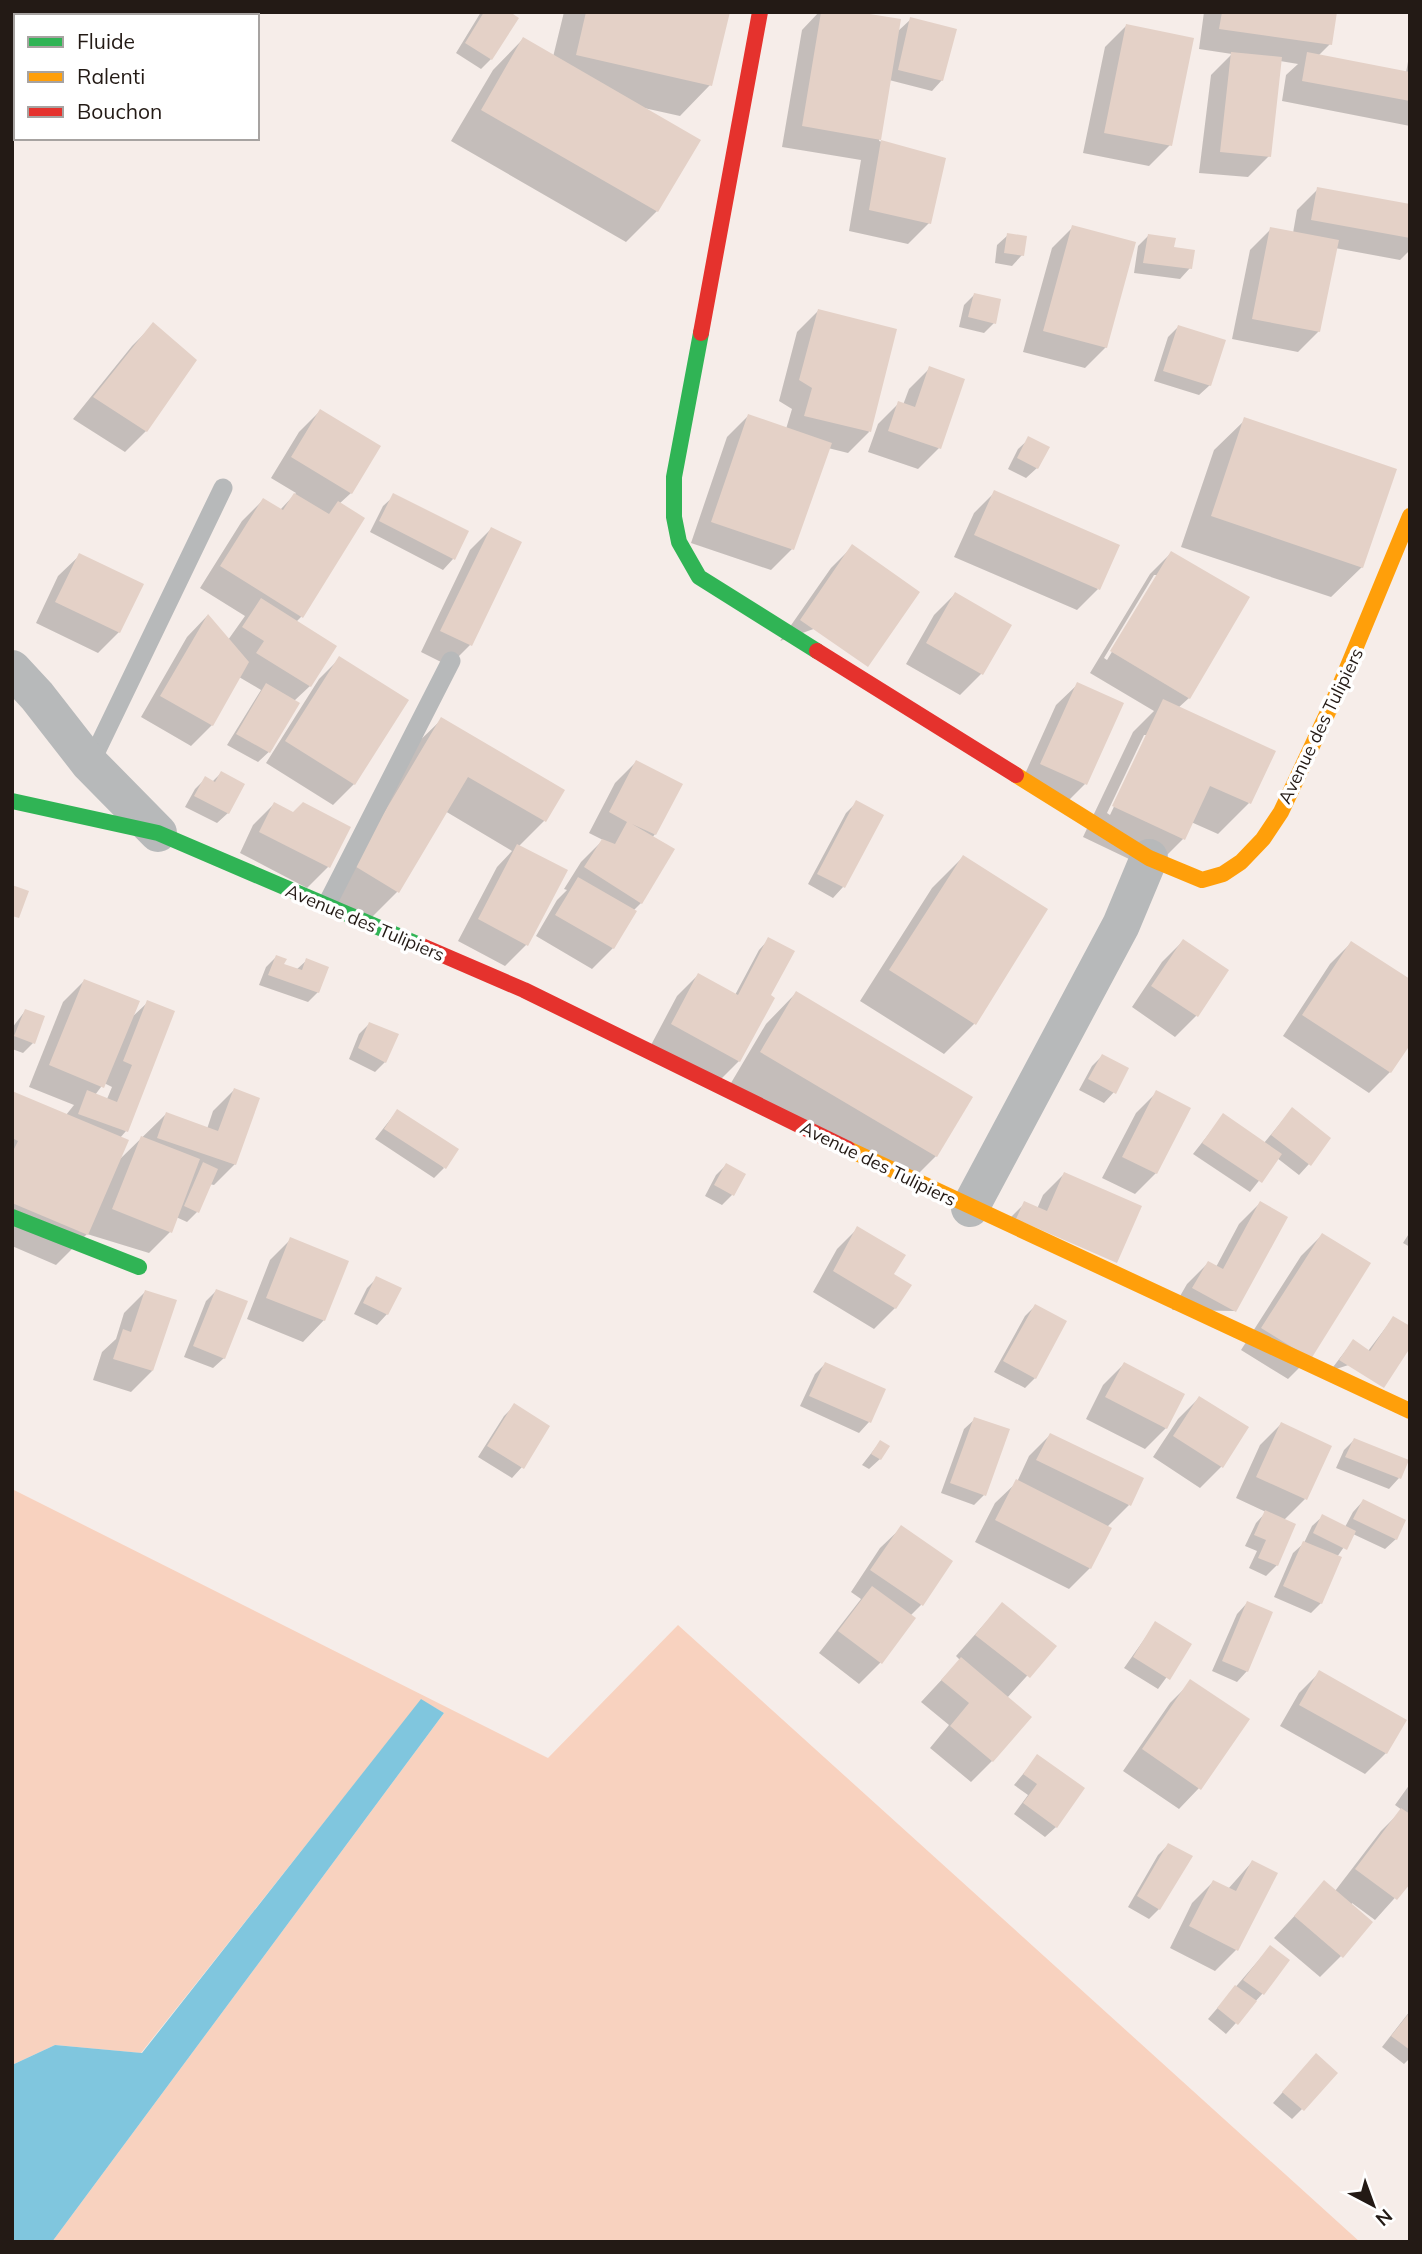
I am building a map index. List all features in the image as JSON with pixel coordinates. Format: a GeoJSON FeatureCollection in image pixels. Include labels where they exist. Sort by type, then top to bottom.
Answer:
{"type":"FeatureCollection","features":[{"type":"Feature","properties":{"kind":"street"},"geometry":{"type":"LineString","coordinates":[[760,12],[674,477],[672,511],[684,558],[699,577],[732,600],[1149,858]]}},
{"type":"Feature","properties":{"kind":"street","name":"Avenue des Tulipiers"},"geometry":{"type":"LineString","coordinates":[[12,802],[158,833],[524,990],[970,1208],[1121,925],[1149,858],[1202,880],[1231,870],[1262,839],[1297,781],[1324,725],[1356,654],[1410,516]]}},
{"type":"Feature","properties":{"kind":"street"},"geometry":{"type":"LineString","coordinates":[[12,670],[37,696],[90,764],[158,833]]}},
{"type":"Feature","properties":{"kind":"street"},"geometry":{"type":"LineString","coordinates":[[970,1208],[1410,1411]]}},
{"type":"Feature","properties":{"kind":"street"},"geometry":{"type":"LineString","coordinates":[[12,1217],[139,1267]]}},
{"type":"Feature","properties":{"kind":"lane"},"geometry":{"type":"LineString","coordinates":[[90,764],[223,488]]}},
{"type":"Feature","properties":{"kind":"lane"},"geometry":{"type":"LineString","coordinates":[[326,906],[451,661]]}},
{"type":"Feature","properties":{"kind":"shaded area"},"geometry":{"type":"Polygon","coordinates":[[[12,1489],[548,1758],[678,1625],[1360,2242],[52,2242],[444,1713],[421,1700],[141,2053],[55,2045],[12,2065],[12,1489]]]}},
{"type":"Feature","properties":{"kind":"water"},"geometry":{"type":"Polygon","coordinates":[[[421,1699],[444,1713],[52,2242],[12,2242],[12,2065],[55,2045],[142,2053],[421,1699]]]}},
{"type":"Feature","properties":{"kind":"building"},"geometry":{"type":"Polygon","coordinates":[[[484,12],[510,12],[519,18],[492,60],[465,43],[484,12]]]}},
{"type":"Feature","properties":{"kind":"building"},"geometry":{"type":"Polygon","coordinates":[[[586,12],[730,12],[712,86],[576,55],[586,12]]]}},
{"type":"Feature","properties":{"kind":"building"},"geometry":{"type":"Polygon","coordinates":[[[821,12],[857,12],[901,19],[881,140],[802,126],[821,12]]]}},
{"type":"Feature","properties":{"kind":"building"},"geometry":{"type":"Polygon","coordinates":[[[1222,12],[1337,12],[1332,45],[1219,29],[1222,12]]]}},
{"type":"Feature","properties":{"kind":"building"},"geometry":{"type":"Polygon","coordinates":[[[910,17],[957,29],[943,81],[898,70],[910,17]]]}},
{"type":"Feature","properties":{"kind":"building"},"geometry":{"type":"Polygon","coordinates":[[[1126,24],[1194,38],[1172,146],[1104,133],[1126,24]]]}},
{"type":"Feature","properties":{"kind":"building"},"geometry":{"type":"Polygon","coordinates":[[[523,37],[701,140],[658,212],[481,110],[523,37]]]}},
{"type":"Feature","properties":{"kind":"building"},"geometry":{"type":"Polygon","coordinates":[[[1231,52],[1282,57],[1271,157],[1220,152],[1231,52]]]}},
{"type":"Feature","properties":{"kind":"building"},"geometry":{"type":"Polygon","coordinates":[[[1307,52],[1410,72],[1410,101],[1302,81],[1307,52]]]}},
{"type":"Feature","properties":{"kind":"building"},"geometry":{"type":"Polygon","coordinates":[[[881,140],[946,158],[931,224],[869,210],[881,140]]]}},
{"type":"Feature","properties":{"kind":"building"},"geometry":{"type":"Polygon","coordinates":[[[1317,187],[1410,204],[1410,238],[1311,220],[1317,187]]]}},
{"type":"Feature","properties":{"kind":"building"},"geometry":{"type":"Polygon","coordinates":[[[1072,225],[1136,242],[1107,348],[1043,331],[1072,225]]]}},
{"type":"Feature","properties":{"kind":"building"},"geometry":{"type":"Polygon","coordinates":[[[1270,227],[1339,240],[1320,332],[1252,319],[1270,227]]]}},
{"type":"Feature","properties":{"kind":"building"},"geometry":{"type":"Polygon","coordinates":[[[1007,233],[1027,236],[1024,256],[1004,253],[1007,233]]]}},
{"type":"Feature","properties":{"kind":"building"},"geometry":{"type":"Polygon","coordinates":[[[1148,234],[1176,238],[1174,247],[1195,250],[1192,269],[1143,263],[1148,234]]]}},
{"type":"Feature","properties":{"kind":"building"},"geometry":{"type":"Polygon","coordinates":[[[974,293],[1001,299],[996,324],[968,317],[974,293]]]}},
{"type":"Feature","properties":{"kind":"building"},"geometry":{"type":"Polygon","coordinates":[[[818,309],[897,329],[871,432],[804,416],[812,388],[799,380],[818,309]]]}},
{"type":"Feature","properties":{"kind":"building"},"geometry":{"type":"Polygon","coordinates":[[[153,322],[197,360],[147,432],[93,397],[153,322]]]}},
{"type":"Feature","properties":{"kind":"building"},"geometry":{"type":"Polygon","coordinates":[[[1178,325],[1226,340],[1211,386],[1163,371],[1178,325]]]}},
{"type":"Feature","properties":{"kind":"building"},"geometry":{"type":"Polygon","coordinates":[[[929,366],[965,379],[941,449],[888,431],[898,401],[915,407],[929,366]]]}},
{"type":"Feature","properties":{"kind":"building"},"geometry":{"type":"Polygon","coordinates":[[[320,409],[381,446],[352,494],[291,457],[320,409]]]}},
{"type":"Feature","properties":{"kind":"building"},"geometry":{"type":"Polygon","coordinates":[[[748,414],[832,443],[794,550],[711,522],[748,414]]]}},
{"type":"Feature","properties":{"kind":"building"},"geometry":{"type":"Polygon","coordinates":[[[1244,417],[1397,469],[1363,568],[1211,516],[1244,417]]]}},
{"type":"Feature","properties":{"kind":"building"},"geometry":{"type":"Polygon","coordinates":[[[1028,436],[1050,447],[1038,469],[1017,458],[1028,436]]]}},
{"type":"Feature","properties":{"kind":"building"},"geometry":{"type":"Polygon","coordinates":[[[994,490],[1120,545],[1100,590],[974,535],[994,490]]]}},
{"type":"Feature","properties":{"kind":"building"},"geometry":{"type":"Polygon","coordinates":[[[294,493],[329,514],[338,501],[365,518],[303,618],[220,566],[263,498],[283,510],[294,493]]]}},
{"type":"Feature","properties":{"kind":"building"},"geometry":{"type":"Polygon","coordinates":[[[393,493],[469,531],[455,560],[379,521],[393,493]]]}},
{"type":"Feature","properties":{"kind":"building"},"geometry":{"type":"Polygon","coordinates":[[[491,527],[522,542],[472,646],[440,631],[491,527]]]}},
{"type":"Feature","properties":{"kind":"building"},"geometry":{"type":"Polygon","coordinates":[[[852,544],[920,592],[868,667],[800,620],[852,544]]]}},
{"type":"Feature","properties":{"kind":"building"},"geometry":{"type":"Polygon","coordinates":[[[1171,551],[1250,597],[1190,699],[1110,651],[1171,551]]]}},
{"type":"Feature","properties":{"kind":"building"},"geometry":{"type":"Polygon","coordinates":[[[79,553],[144,584],[120,633],[55,602],[79,553]]]}},
{"type":"Feature","properties":{"kind":"building"},"geometry":{"type":"Polygon","coordinates":[[[955,592],[1012,625],[983,675],[926,643],[955,592]]]}},
{"type":"Feature","properties":{"kind":"building"},"geometry":{"type":"Polygon","coordinates":[[[261,598],[337,646],[311,687],[256,653],[264,641],[242,627],[261,598]]]}},
{"type":"Feature","properties":{"kind":"building"},"geometry":{"type":"Polygon","coordinates":[[[208,614],[249,662],[213,726],[160,696],[208,614]]]}},
{"type":"Feature","properties":{"kind":"building"},"geometry":{"type":"Polygon","coordinates":[[[339,656],[409,700],[355,785],[285,741],[339,656]]]}},
{"type":"Feature","properties":{"kind":"building"},"geometry":{"type":"Polygon","coordinates":[[[1077,682],[1124,703],[1087,785],[1040,764],[1077,682]]]}},
{"type":"Feature","properties":{"kind":"building"},"geometry":{"type":"Polygon","coordinates":[[[266,683],[300,703],[270,753],[236,734],[266,683]]]}},
{"type":"Feature","properties":{"kind":"building"},"geometry":{"type":"Polygon","coordinates":[[[1163,699],[1276,751],[1251,804],[1210,786],[1185,840],[1112,806],[1163,699]]]}},
{"type":"Feature","properties":{"kind":"building"},"geometry":{"type":"Polygon","coordinates":[[[441,717],[565,790],[546,822],[468,777],[399,893],[353,865],[441,717]]]}},
{"type":"Feature","properties":{"kind":"building"},"geometry":{"type":"Polygon","coordinates":[[[636,760],[683,784],[656,835],[632,824],[675,849],[642,904],[584,867],[602,839],[615,844],[627,822],[609,812],[636,760]]]}},
{"type":"Feature","properties":{"kind":"building"},"geometry":{"type":"Polygon","coordinates":[[[221,771],[245,784],[229,814],[194,796],[205,776],[215,782],[221,771]]]}},
{"type":"Feature","properties":{"kind":"building"},"geometry":{"type":"Polygon","coordinates":[[[856,800],[884,815],[845,888],[817,874],[856,800]]]}},
{"type":"Feature","properties":{"kind":"building"},"geometry":{"type":"Polygon","coordinates":[[[274,802],[293,812],[303,802],[351,827],[330,868],[259,832],[274,802]]]}},
{"type":"Feature","properties":{"kind":"building"},"geometry":{"type":"Polygon","coordinates":[[[517,844],[568,870],[528,946],[478,919],[517,844]]]}},
{"type":"Feature","properties":{"kind":"building"},"geometry":{"type":"Polygon","coordinates":[[[963,855],[1048,909],[976,1025],[889,970],[963,855]]]}},
{"type":"Feature","properties":{"kind":"building"},"geometry":{"type":"Polygon","coordinates":[[[578,877],[637,911],[614,949],[555,915],[578,877]]]}},
{"type":"Feature","properties":{"kind":"building"},"geometry":{"type":"Polygon","coordinates":[[[12,885],[29,891],[19,918],[12,916],[12,885]]]}},
{"type":"Feature","properties":{"kind":"building"},"geometry":{"type":"Polygon","coordinates":[[[768,937],[795,951],[771,995],[775,998],[740,1062],[671,1024],[698,973],[738,995],[768,937]]]}},
{"type":"Feature","properties":{"kind":"building"},"geometry":{"type":"Polygon","coordinates":[[[1183,939],[1229,970],[1198,1017],[1151,986],[1183,939]]]}},
{"type":"Feature","properties":{"kind":"building"},"geometry":{"type":"Polygon","coordinates":[[[1351,941],[1410,979],[1410,1045],[1391,1073],[1302,1015],[1351,941]]]}},
{"type":"Feature","properties":{"kind":"building"},"geometry":{"type":"Polygon","coordinates":[[[276,955],[287,959],[284,964],[302,970],[306,958],[329,967],[319,993],[268,975],[276,955]]]}},
{"type":"Feature","properties":{"kind":"building"},"geometry":{"type":"Polygon","coordinates":[[[84,979],[140,1001],[104,1088],[49,1065],[84,979]]]}},
{"type":"Feature","properties":{"kind":"building"},"geometry":{"type":"Polygon","coordinates":[[[796,991],[973,1097],[937,1157],[760,1052],[796,991]]]}},
{"type":"Feature","properties":{"kind":"building"},"geometry":{"type":"Polygon","coordinates":[[[147,1000],[175,1011],[128,1132],[78,1114],[87,1090],[117,1102],[132,1065],[123,1061],[147,1000]]]}},
{"type":"Feature","properties":{"kind":"building"},"geometry":{"type":"Polygon","coordinates":[[[25,1009],[45,1016],[35,1044],[14,1036],[25,1009]]]}},
{"type":"Feature","properties":{"kind":"building"},"geometry":{"type":"Polygon","coordinates":[[[369,1022],[399,1034],[386,1063],[358,1048],[369,1022]]]}},
{"type":"Feature","properties":{"kind":"building"},"geometry":{"type":"Polygon","coordinates":[[[1102,1054],[1129,1068],[1116,1094],[1088,1079],[1102,1054]]]}},
{"type":"Feature","properties":{"kind":"building"},"geometry":{"type":"Polygon","coordinates":[[[234,1088],[260,1098],[236,1165],[157,1138],[166,1112],[218,1131],[234,1088]]]}},
{"type":"Feature","properties":{"kind":"building"},"geometry":{"type":"Polygon","coordinates":[[[1156,1090],[1191,1108],[1157,1174],[1122,1157],[1156,1090]]]}},
{"type":"Feature","properties":{"kind":"building"},"geometry":{"type":"Polygon","coordinates":[[[12,1091],[129,1140],[88,1235],[12,1203],[12,1153],[18,1141],[12,1138],[12,1091]]]}},
{"type":"Feature","properties":{"kind":"building"},"geometry":{"type":"Polygon","coordinates":[[[1292,1107],[1331,1138],[1311,1166],[1271,1135],[1292,1107]]]}},
{"type":"Feature","properties":{"kind":"building"},"geometry":{"type":"Polygon","coordinates":[[[397,1109],[459,1149],[446,1169],[384,1129],[397,1109]]]}},
{"type":"Feature","properties":{"kind":"building"},"geometry":{"type":"Polygon","coordinates":[[[1223,1113],[1282,1154],[1262,1183],[1202,1143],[1223,1113]]]}},
{"type":"Feature","properties":{"kind":"building"},"geometry":{"type":"Polygon","coordinates":[[[141,1136],[200,1159],[172,1233],[112,1209],[141,1136]]]}},
{"type":"Feature","properties":{"kind":"building"},"geometry":{"type":"Polygon","coordinates":[[[203,1162],[218,1169],[199,1213],[184,1206],[203,1162]]]}},
{"type":"Feature","properties":{"kind":"building"},"geometry":{"type":"Polygon","coordinates":[[[726,1163],[746,1174],[734,1196],[714,1185],[726,1163]]]}},
{"type":"Feature","properties":{"kind":"building"},"geometry":{"type":"Polygon","coordinates":[[[1064,1172],[1142,1206],[1117,1263],[1016,1219],[1024,1201],[1047,1211],[1064,1172]]]}},
{"type":"Feature","properties":{"kind":"building"},"geometry":{"type":"Polygon","coordinates":[[[1260,1201],[1288,1217],[1236,1312],[1192,1288],[1208,1261],[1223,1269],[1260,1201]]]}},
{"type":"Feature","properties":{"kind":"building"},"geometry":{"type":"Polygon","coordinates":[[[857,1226],[906,1255],[894,1274],[912,1285],[896,1309],[833,1271],[857,1226]]]}},
{"type":"Feature","properties":{"kind":"building"},"geometry":{"type":"Polygon","coordinates":[[[1322,1233],[1371,1263],[1311,1359],[1261,1328],[1322,1233]]]}},
{"type":"Feature","properties":{"kind":"building"},"geometry":{"type":"Polygon","coordinates":[[[290,1237],[349,1261],[325,1321],[266,1298],[290,1237]]]}},
{"type":"Feature","properties":{"kind":"building"},"geometry":{"type":"Polygon","coordinates":[[[376,1276],[402,1288],[388,1315],[363,1303],[376,1276]]]}},
{"type":"Feature","properties":{"kind":"building"},"geometry":{"type":"Polygon","coordinates":[[[216,1289],[248,1301],[225,1359],[193,1346],[216,1289]]]}},
{"type":"Feature","properties":{"kind":"building"},"geometry":{"type":"Polygon","coordinates":[[[145,1290],[177,1300],[153,1371],[113,1359],[123,1329],[131,1332],[145,1290]]]}},
{"type":"Feature","properties":{"kind":"building"},"geometry":{"type":"Polygon","coordinates":[[[1035,1304],[1067,1321],[1036,1379],[1003,1361],[1035,1304]]]}},
{"type":"Feature","properties":{"kind":"building"},"geometry":{"type":"Polygon","coordinates":[[[1393,1316],[1410,1326],[1410,1348],[1384,1388],[1339,1360],[1353,1339],[1370,1351],[1393,1316]]]}},
{"type":"Feature","properties":{"kind":"building"},"geometry":{"type":"Polygon","coordinates":[[[825,1362],[886,1389],[871,1423],[809,1396],[825,1362]]]}},
{"type":"Feature","properties":{"kind":"building"},"geometry":{"type":"Polygon","coordinates":[[[1124,1362],[1185,1394],[1167,1429],[1105,1397],[1124,1362]]]}},
{"type":"Feature","properties":{"kind":"building"},"geometry":{"type":"Polygon","coordinates":[[[1199,1396],[1249,1427],[1223,1468],[1173,1436],[1199,1396]]]}},
{"type":"Feature","properties":{"kind":"building"},"geometry":{"type":"Polygon","coordinates":[[[514,1403],[550,1426],[524,1469],[487,1446],[514,1403]]]}},
{"type":"Feature","properties":{"kind":"building"},"geometry":{"type":"Polygon","coordinates":[[[974,1417],[1010,1429],[986,1496],[950,1483],[974,1417]]]}},
{"type":"Feature","properties":{"kind":"building"},"geometry":{"type":"Polygon","coordinates":[[[1281,1422],[1332,1446],[1307,1500],[1256,1477],[1281,1422]]]}},
{"type":"Feature","properties":{"kind":"building"},"geometry":{"type":"Polygon","coordinates":[[[1050,1433],[1144,1478],[1131,1506],[1036,1460],[1050,1433]]]}},
{"type":"Feature","properties":{"kind":"building"},"geometry":{"type":"Polygon","coordinates":[[[1354,1438],[1409,1460],[1401,1479],[1345,1457],[1354,1438]]]}},
{"type":"Feature","properties":{"kind":"building"},"geometry":{"type":"Polygon","coordinates":[[[880,1440],[890,1446],[881,1460],[871,1454],[880,1440]]]}},
{"type":"Feature","properties":{"kind":"building"},"geometry":{"type":"Polygon","coordinates":[[[1016,1479],[1112,1528],[1091,1569],[995,1520],[1016,1479]]]}},
{"type":"Feature","properties":{"kind":"building"},"geometry":{"type":"Polygon","coordinates":[[[1363,1499],[1406,1520],[1397,1540],[1353,1519],[1363,1499]]]}},
{"type":"Feature","properties":{"kind":"building"},"geometry":{"type":"Polygon","coordinates":[[[1265,1510],[1296,1524],[1278,1566],[1258,1558],[1266,1540],[1254,1535],[1265,1510]]]}},
{"type":"Feature","properties":{"kind":"building"},"geometry":{"type":"Polygon","coordinates":[[[1322,1514],[1356,1531],[1347,1550],[1313,1533],[1322,1514]]]}},
{"type":"Feature","properties":{"kind":"building"},"geometry":{"type":"Polygon","coordinates":[[[901,1525],[953,1561],[923,1606],[870,1570],[901,1525]]]}},
{"type":"Feature","properties":{"kind":"building"},"geometry":{"type":"Polygon","coordinates":[[[1303,1541],[1342,1557],[1322,1604],[1283,1586],[1303,1541]]]}},
{"type":"Feature","properties":{"kind":"building"},"geometry":{"type":"Polygon","coordinates":[[[872,1586],[916,1618],[882,1664],[838,1631],[872,1586]]]}},
{"type":"Feature","properties":{"kind":"building"},"geometry":{"type":"Polygon","coordinates":[[[1247,1601],[1273,1612],[1248,1672],[1222,1661],[1247,1601]]]}},
{"type":"Feature","properties":{"kind":"building"},"geometry":{"type":"Polygon","coordinates":[[[1002,1602],[1057,1646],[1030,1678],[975,1635],[1002,1602]]]}},
{"type":"Feature","properties":{"kind":"building"},"geometry":{"type":"Polygon","coordinates":[[[1155,1621],[1192,1644],[1170,1680],[1133,1657],[1155,1621]]]}},
{"type":"Feature","properties":{"kind":"building"},"geometry":{"type":"Polygon","coordinates":[[[961,1657],[1032,1717],[993,1762],[950,1726],[969,1703],[941,1680],[961,1657]]]}},
{"type":"Feature","properties":{"kind":"building"},"geometry":{"type":"Polygon","coordinates":[[[1319,1670],[1407,1720],[1387,1754],[1299,1705],[1319,1670]]]}},
{"type":"Feature","properties":{"kind":"building"},"geometry":{"type":"Polygon","coordinates":[[[1190,1679],[1250,1719],[1201,1790],[1142,1749],[1190,1679]]]}},
{"type":"Feature","properties":{"kind":"building"},"geometry":{"type":"Polygon","coordinates":[[[1037,1754],[1085,1788],[1057,1828],[1023,1803],[1037,1784],[1023,1774],[1037,1754]]]}},
{"type":"Feature","properties":{"kind":"building"},"geometry":{"type":"Polygon","coordinates":[[[1401,1808],[1410,1814],[1410,1884],[1397,1900],[1355,1869],[1401,1808]]]}},
{"type":"Feature","properties":{"kind":"building"},"geometry":{"type":"Polygon","coordinates":[[[1168,1843],[1193,1856],[1160,1910],[1137,1896],[1168,1843]]]}},
{"type":"Feature","properties":{"kind":"building"},"geometry":{"type":"Polygon","coordinates":[[[1252,1860],[1278,1873],[1238,1951],[1189,1926],[1213,1880],[1236,1891],[1252,1860]]]}},
{"type":"Feature","properties":{"kind":"building"},"geometry":{"type":"Polygon","coordinates":[[[1324,1880],[1373,1922],[1343,1958],[1294,1916],[1324,1880]]]}},
{"type":"Feature","properties":{"kind":"building"},"geometry":{"type":"Polygon","coordinates":[[[1270,1945],[1290,1960],[1264,1995],[1243,1980],[1270,1945]]]}},
{"type":"Feature","properties":{"kind":"building"},"geometry":{"type":"Polygon","coordinates":[[[1235,1985],[1257,2001],[1238,2025],[1217,2008],[1235,1985]]]}},
{"type":"Feature","properties":{"kind":"building"},"geometry":{"type":"Polygon","coordinates":[[[1410,2012],[1410,2050],[1391,2036],[1410,2012]]]}},
{"type":"Feature","properties":{"kind":"building"},"geometry":{"type":"Polygon","coordinates":[[[1316,2053],[1338,2073],[1304,2111],[1282,2092],[1316,2053]]]}},
{"type":"Feature","properties":{"kind":"traffic: fast"},"geometry":{"type":"LineString","coordinates":[[701,333],[674,477],[674,517],[679,542],[699,577],[817,651]]}},
{"type":"Feature","properties":{"kind":"traffic: fast"},"geometry":{"type":"LineString","coordinates":[[12,801],[158,833],[422,946]]}},
{"type":"Feature","properties":{"kind":"traffic: fast"},"geometry":{"type":"LineString","coordinates":[[12,1217],[139,1267]]}},
{"type":"Feature","properties":{"kind":"traffic: slow"},"geometry":{"type":"LineString","coordinates":[[1016,775],[1149,858],[1202,880],[1223,874],[1241,862],[1263,839],[1281,812],[1336,695],[1410,516]]}},
{"type":"Feature","properties":{"kind":"traffic: slow"},"geometry":{"type":"LineString","coordinates":[[848,1149],[1410,1411]]}},
{"type":"Feature","properties":{"kind":"traffic: jam"},"geometry":{"type":"LineString","coordinates":[[701,333],[760,12]]}},
{"type":"Feature","properties":{"kind":"traffic: jam"},"geometry":{"type":"LineString","coordinates":[[817,651],[1016,775]]}},
{"type":"Feature","properties":{"kind":"traffic: jam"},"geometry":{"type":"LineString","coordinates":[[422,946],[524,990],[848,1149]]}}]}
